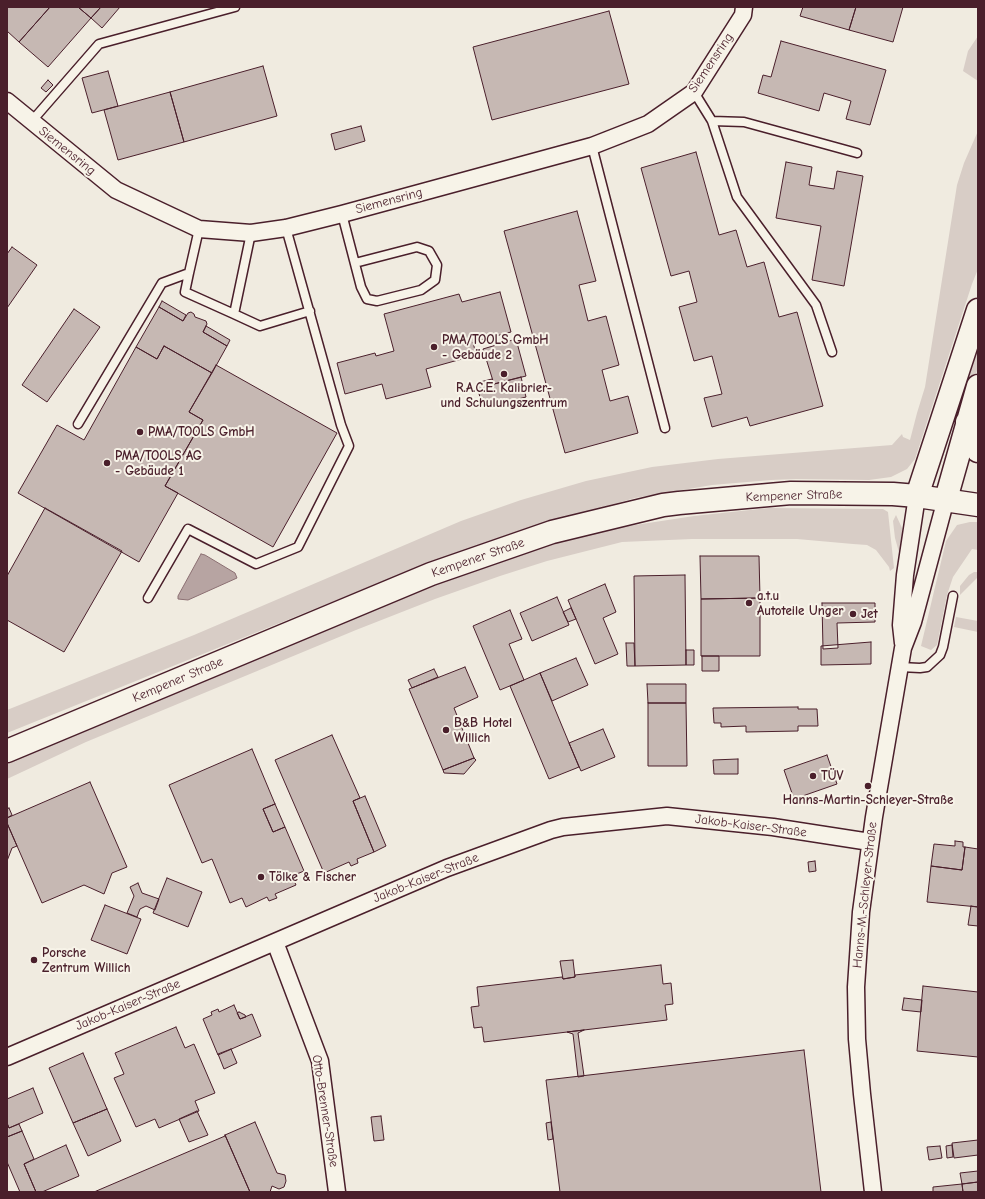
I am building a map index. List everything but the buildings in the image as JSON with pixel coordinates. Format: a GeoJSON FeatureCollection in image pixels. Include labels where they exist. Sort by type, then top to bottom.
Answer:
{"type":"FeatureCollection","features":[{"type":"Feature","properties":{"kind":"main road"},"geometry":{"type":"LineString","coordinates":[[917,496],[978,310]]}},
{"type":"Feature","properties":{"kind":"main road"},"geometry":{"type":"LineString","coordinates":[[946,500],[978,386]]}},
{"type":"Feature","properties":{"kind":"main road"},"geometry":{"type":"LineString","coordinates":[[967,422],[978,451]]}},
{"type":"Feature","properties":{"kind":"main road","name":"Kempener Straße"},"geometry":{"type":"LineString","coordinates":[[7,751],[431,574],[552,532],[663,505],[791,493],[893,494],[978,505]]}},
{"type":"Feature","properties":{"kind":"street","name":"Siemensring"},"geometry":{"type":"LineString","coordinates":[[7,100],[31,122],[116,190],[198,229],[252,233],[286,228],[342,214],[592,146],[648,124],[694,92],[743,15],[744,7]]}},
{"type":"Feature","properties":{"kind":"street","name":"Hanns-M.-Schleyer-Straße"},"geometry":{"type":"LineString","coordinates":[[903,648],[901,624],[905,574],[917,496]]}},
{"type":"Feature","properties":{"kind":"street","name":"Hanns-M.-Schleyer-Straße"},"geometry":{"type":"LineString","coordinates":[[873,1192],[861,1086],[856,1002],[859,933],[870,842],[903,648],[913,622],[946,500]]}},
{"type":"Feature","properties":{"kind":"street","name":"Jakob-Kaiser-Straße"},"geometry":{"type":"LineString","coordinates":[[7,1057],[447,868],[563,827],[667,816],[773,827],[870,842]]}},
{"type":"Feature","properties":{"kind":"street","name":"Otto-Brenner-Straße"},"geometry":{"type":"LineString","coordinates":[[275,942],[320,1061],[337,1192]]}},
{"type":"Feature","properties":{"kind":"lane"},"geometry":{"type":"LineString","coordinates":[[31,122],[99,44],[235,7]]}},
{"type":"Feature","properties":{"kind":"lane"},"geometry":{"type":"LineString","coordinates":[[694,92],[712,121],[737,197],[816,305],[832,352]]}},
{"type":"Feature","properties":{"kind":"lane"},"geometry":{"type":"LineString","coordinates":[[712,121],[744,122],[857,153]]}},
{"type":"Feature","properties":{"kind":"lane"},"geometry":{"type":"LineString","coordinates":[[592,146],[665,428]]}},
{"type":"Feature","properties":{"kind":"lane"},"geometry":{"type":"LineString","coordinates":[[342,214],[355,263],[362,287],[367,299],[377,301],[421,290],[435,280],[437,265],[429,251],[416,247],[355,263]]}},
{"type":"Feature","properties":{"kind":"lane"},"geometry":{"type":"LineString","coordinates":[[148,598],[188,529],[256,564],[298,547],[349,446],[341,426],[286,228]]}},
{"type":"Feature","properties":{"kind":"lane"},"geometry":{"type":"LineString","coordinates":[[198,229],[185,292],[260,326],[310,311]]}},
{"type":"Feature","properties":{"kind":"lane"},"geometry":{"type":"LineString","coordinates":[[234,314],[252,233]]}},
{"type":"Feature","properties":{"kind":"lane"},"geometry":{"type":"LineString","coordinates":[[78,424],[162,283],[189,273]]}},
{"type":"Feature","properties":{"kind":"lane"},"geometry":{"type":"LineString","coordinates":[[900,667],[927,667],[940,655],[943,647],[952,596]]}},
{"type":"Feature","properties":{"kind":"shaded area"},"geometry":{"type":"Polygon","coordinates":[[[978,36],[978,81],[963,71],[968,51],[978,36]]]}},
{"type":"Feature","properties":{"kind":"shaded area"},"geometry":{"type":"Polygon","coordinates":[[[978,131],[978,269],[915,459],[907,469],[891,477],[869,480],[796,479],[712,485],[635,498],[519,531],[416,568],[7,733],[7,710],[194,635],[461,521],[521,500],[586,481],[652,467],[718,459],[892,445],[902,434],[903,437],[910,440],[925,387],[957,185],[964,163],[978,131]]]}},
{"type":"Feature","properties":{"kind":"shaded area"},"geometry":{"type":"Polygon","coordinates":[[[978,338],[978,367],[967,403],[959,399],[978,338]]]}},
{"type":"Feature","properties":{"kind":"shaded area"},"geometry":{"type":"Polygon","coordinates":[[[769,508],[883,509],[888,512],[894,568],[890,571],[889,567],[876,550],[867,545],[797,539],[692,539],[622,542],[547,561],[435,599],[356,630],[86,742],[7,779],[7,760],[340,621],[495,561],[571,538],[622,527],[694,516],[769,508]]]}},
{"type":"Feature","properties":{"kind":"shaded area"},"geometry":{"type":"Polygon","coordinates":[[[896,515],[902,528],[902,547],[900,556],[895,538],[893,521],[896,515]]]}},
{"type":"Feature","properties":{"kind":"shaded area"},"geometry":{"type":"Polygon","coordinates":[[[978,522],[978,550],[972,549],[953,577],[947,595],[937,645],[931,650],[921,646],[946,541],[957,525],[978,522]]]}},
{"type":"Feature","properties":{"kind":"shaded area"},"geometry":{"type":"Polygon","coordinates":[[[201,554],[235,573],[237,578],[188,600],[178,599],[178,596],[201,554]]]}},
{"type":"Feature","properties":{"kind":"shaded area"},"geometry":{"type":"Polygon","coordinates":[[[974,572],[978,572],[978,577],[960,595],[960,586],[969,575],[974,572]]]}},
{"type":"Feature","properties":{"kind":"shaded area"},"geometry":{"type":"Polygon","coordinates":[[[956,617],[978,621],[978,632],[954,627],[956,617]]]}},
{"type":"Feature","properties":{"kind":"place","name":"PMA/TOOLS GmbH - Gebäude 2"},"geometry":{"type":"Point","coordinates":[434,347]}},
{"type":"Feature","properties":{"kind":"place","name":"R.A.C.E. Kalibrier- und Schulungszentrum"},"geometry":{"type":"Point","coordinates":[504,374]}},
{"type":"Feature","properties":{"kind":"place","name":"PMA/TOOLS GmbH"},"geometry":{"type":"Point","coordinates":[140,432]}},
{"type":"Feature","properties":{"kind":"place","name":"PMA/TOOLS AG - Gebäude 1"},"geometry":{"type":"Point","coordinates":[107,463]}},
{"type":"Feature","properties":{"kind":"place","name":"a.t.u Autoteile Unger"},"geometry":{"type":"Point","coordinates":[749,603]}},
{"type":"Feature","properties":{"kind":"place","name":"Jet"},"geometry":{"type":"Point","coordinates":[853,614]}},
{"type":"Feature","properties":{"kind":"place","name":"B&B Hotel Willich"},"geometry":{"type":"Point","coordinates":[446,730]}},
{"type":"Feature","properties":{"kind":"place","name":"TÜV"},"geometry":{"type":"Point","coordinates":[813,776]}},
{"type":"Feature","properties":{"kind":"place","name":"Hanns-Martin-Schleyer-Straße"},"geometry":{"type":"Point","coordinates":[868,786]}},
{"type":"Feature","properties":{"kind":"place","name":"Tölke & Fischer"},"geometry":{"type":"Point","coordinates":[261,877]}},
{"type":"Feature","properties":{"kind":"place","name":"Porsche Zentrum Willich"},"geometry":{"type":"Point","coordinates":[34,960]}}]}
